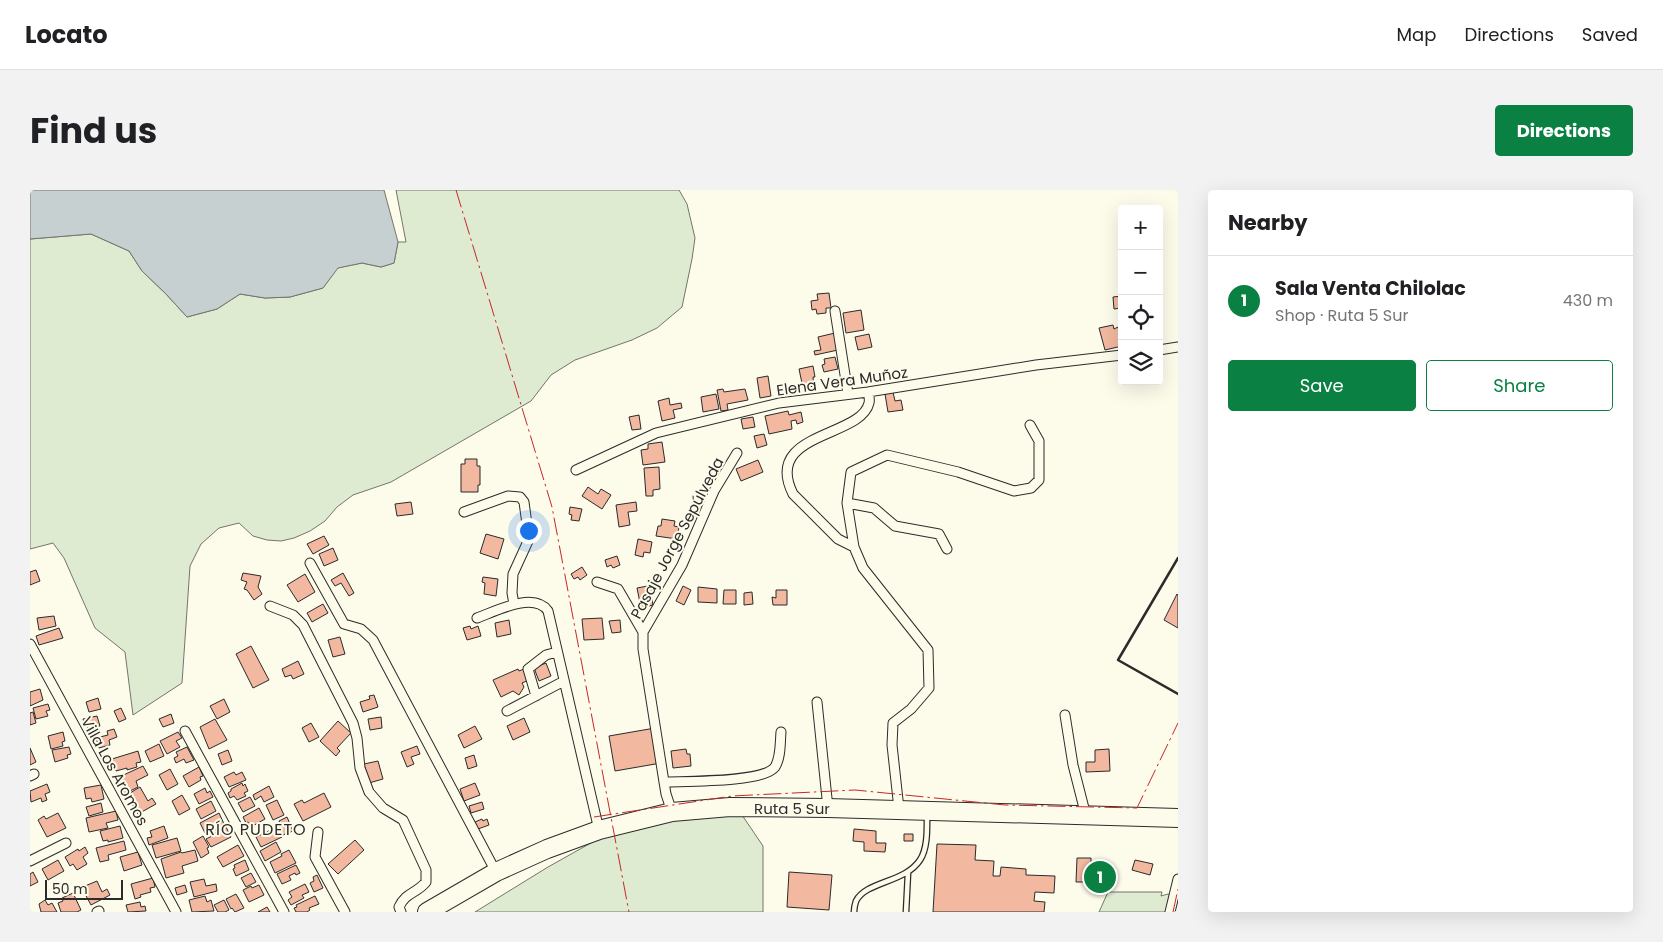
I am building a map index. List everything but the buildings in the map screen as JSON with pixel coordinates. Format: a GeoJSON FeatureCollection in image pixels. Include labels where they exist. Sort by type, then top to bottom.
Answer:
{"type":"FeatureCollection","features":[{"type":"Feature","properties":{"kind":"highway","name":"Ruta 5 Sur"},"geometry":{"type":"LineString","coordinates":[[427,912],[496,872],[547,849],[599,830],[672,812],[730,807],[828,808],[1178,818]]}},
{"type":"Feature","properties":{"kind":"street"},"geometry":{"type":"LineString","coordinates":[[835,312],[848,394]]}},
{"type":"Feature","properties":{"kind":"street"},"geometry":{"type":"LineString","coordinates":[[1163,349],[1178,347]]}},
{"type":"Feature","properties":{"kind":"street","name":"Elena Vera Muñoz"},"geometry":{"type":"LineString","coordinates":[[576,470],[656,432],[780,403],[868,392],[1036,365],[1118,355]]}},
{"type":"Feature","properties":{"kind":"street"},"geometry":{"type":"LineString","coordinates":[[854,547],[838,538],[793,494],[788,478],[788,466],[792,457],[816,437],[853,421],[865,411],[870,401],[868,392]]}},
{"type":"Feature","properties":{"kind":"street"},"geometry":{"type":"LineString","coordinates":[[899,809],[892,745],[893,723],[912,709],[929,688],[928,650],[863,568],[854,547],[847,504],[851,472],[887,455],[958,472],[1014,491],[1031,488],[1039,480],[1039,441],[1030,425]]}},
{"type":"Feature","properties":{"kind":"street","name":"Pasaje Jorge Sepúlveda"},"geometry":{"type":"LineString","coordinates":[[672,812],[664,782],[643,649],[643,632],[682,565],[714,491],[738,454]]}},
{"type":"Feature","properties":{"kind":"street"},"geometry":{"type":"LineString","coordinates":[[464,512],[508,496],[520,497],[524,502],[529,539],[513,574],[512,593],[514,604]]}},
{"type":"Feature","properties":{"kind":"street"},"geometry":{"type":"LineString","coordinates":[[847,504],[874,508],[894,526],[939,534],[947,549]]}},
{"type":"Feature","properties":{"kind":"street"},"geometry":{"type":"LineString","coordinates":[[310,563],[344,624],[361,629],[372,640],[496,872]]}},
{"type":"Feature","properties":{"kind":"street"},"geometry":{"type":"LineString","coordinates":[[597,582],[618,589],[643,632]]}},
{"type":"Feature","properties":{"kind":"street"},"geometry":{"type":"LineString","coordinates":[[477,618],[514,604],[534,602],[546,608],[599,830]]}},
{"type":"Feature","properties":{"kind":"street"},"geometry":{"type":"LineString","coordinates":[[270,606],[293,616],[303,625],[353,723],[357,738],[360,768],[369,792],[383,808],[403,820],[426,870],[426,882],[419,890],[403,898],[399,907],[401,912]]}},
{"type":"Feature","properties":{"kind":"street","name":"Villa Los Aromos"},"geometry":{"type":"LineString","coordinates":[[30,644],[176,912]]}},
{"type":"Feature","properties":{"kind":"street"},"geometry":{"type":"LineString","coordinates":[[536,696],[528,669],[546,655],[557,652]]}},
{"type":"Feature","properties":{"kind":"street"},"geometry":{"type":"LineString","coordinates":[[507,711],[564,681]]}},
{"type":"Feature","properties":{"kind":"street"},"geometry":{"type":"LineString","coordinates":[[817,702],[828,808]]}},
{"type":"Feature","properties":{"kind":"street"},"geometry":{"type":"LineString","coordinates":[[1065,715],[1073,765],[1086,816]]}},
{"type":"Feature","properties":{"kind":"street"},"geometry":{"type":"LineString","coordinates":[[185,731],[284,912]]}},
{"type":"Feature","properties":{"kind":"street"},"geometry":{"type":"LineString","coordinates":[[664,782],[746,778],[770,772],[779,756],[781,732]]}},
{"type":"Feature","properties":{"kind":"street"},"geometry":{"type":"LineString","coordinates":[[318,832],[315,857],[346,912]]}},
{"type":"Feature","properties":{"kind":"street"},"geometry":{"type":"LineString","coordinates":[[30,861],[66,843]]}},
{"type":"Feature","properties":{"kind":"street"},"geometry":{"type":"LineString","coordinates":[[1170,912],[1178,879]]}},
{"type":"Feature","properties":{"kind":"lane"},"geometry":{"type":"LineString","coordinates":[[854,912],[857,900],[869,888],[889,882],[908,873],[921,859],[926,841],[927,810]]}},
{"type":"Feature","properties":{"kind":"lane"},"geometry":{"type":"LineString","coordinates":[[906,912],[908,873]]}},
{"type":"Feature","properties":{"kind":"green space"},"geometry":{"type":"Polygon","coordinates":[[[396,190],[679,190],[687,204],[695,238],[682,307],[657,328],[632,340],[575,360],[551,375],[531,401],[391,482],[353,495],[337,507],[325,521],[310,531],[281,541],[253,536],[239,523],[219,528],[201,544],[190,566],[182,683],[133,715],[125,652],[95,628],[64,558],[53,543],[30,549],[30,239],[91,234],[129,251],[142,271],[187,317],[217,309],[240,294],[265,298],[290,297],[323,288],[337,268],[362,263],[381,267],[394,263],[398,242],[406,242],[396,190]]]}},
{"type":"Feature","properties":{"kind":"green space"},"geometry":{"type":"Polygon","coordinates":[[[742,815],[763,846],[763,912],[475,912],[598,839],[653,822],[742,815]]]}},
{"type":"Feature","properties":{"kind":"green space"},"geometry":{"type":"Polygon","coordinates":[[[1108,892],[1162,892],[1161,896],[1168,894],[1172,896],[1169,912],[1099,912],[1108,892]]]}},
{"type":"Feature","properties":{"kind":"shaded area"},"geometry":{"type":"Polygon","coordinates":[[[30,190],[384,190],[398,242],[394,263],[381,267],[362,263],[338,268],[323,288],[290,297],[265,298],[240,294],[217,309],[187,317],[142,271],[129,251],[91,234],[30,239],[30,190]]]}},
{"type":"Feature","properties":{"kind":"wall"},"geometry":{"type":"LineString","coordinates":[[1178,558],[1118,660],[1178,694]]}},
{"type":"Feature","properties":{"kind":"power"},"geometry":{"type":"LineString","coordinates":[[456,190],[552,507],[629,912]]}},
{"type":"Feature","properties":{"kind":"power"},"geometry":{"type":"LineString","coordinates":[[594,817],[732,796],[855,790],[1005,805],[1137,808],[1178,723]]}},
{"type":"Feature","properties":{"kind":"power"},"geometry":{"type":"LineString","coordinates":[[1173,912],[1178,889]]}},
{"type":"Feature","properties":{"kind":"place","name":"Sala Venta Chilolac"},"geometry":{"type":"Point","coordinates":[1100,877]}},
{"type":"Feature","properties":{"kind":"district","name":"RÍO PUDETO"},"geometry":{"type":"Point","coordinates":[256,829]}}]}
